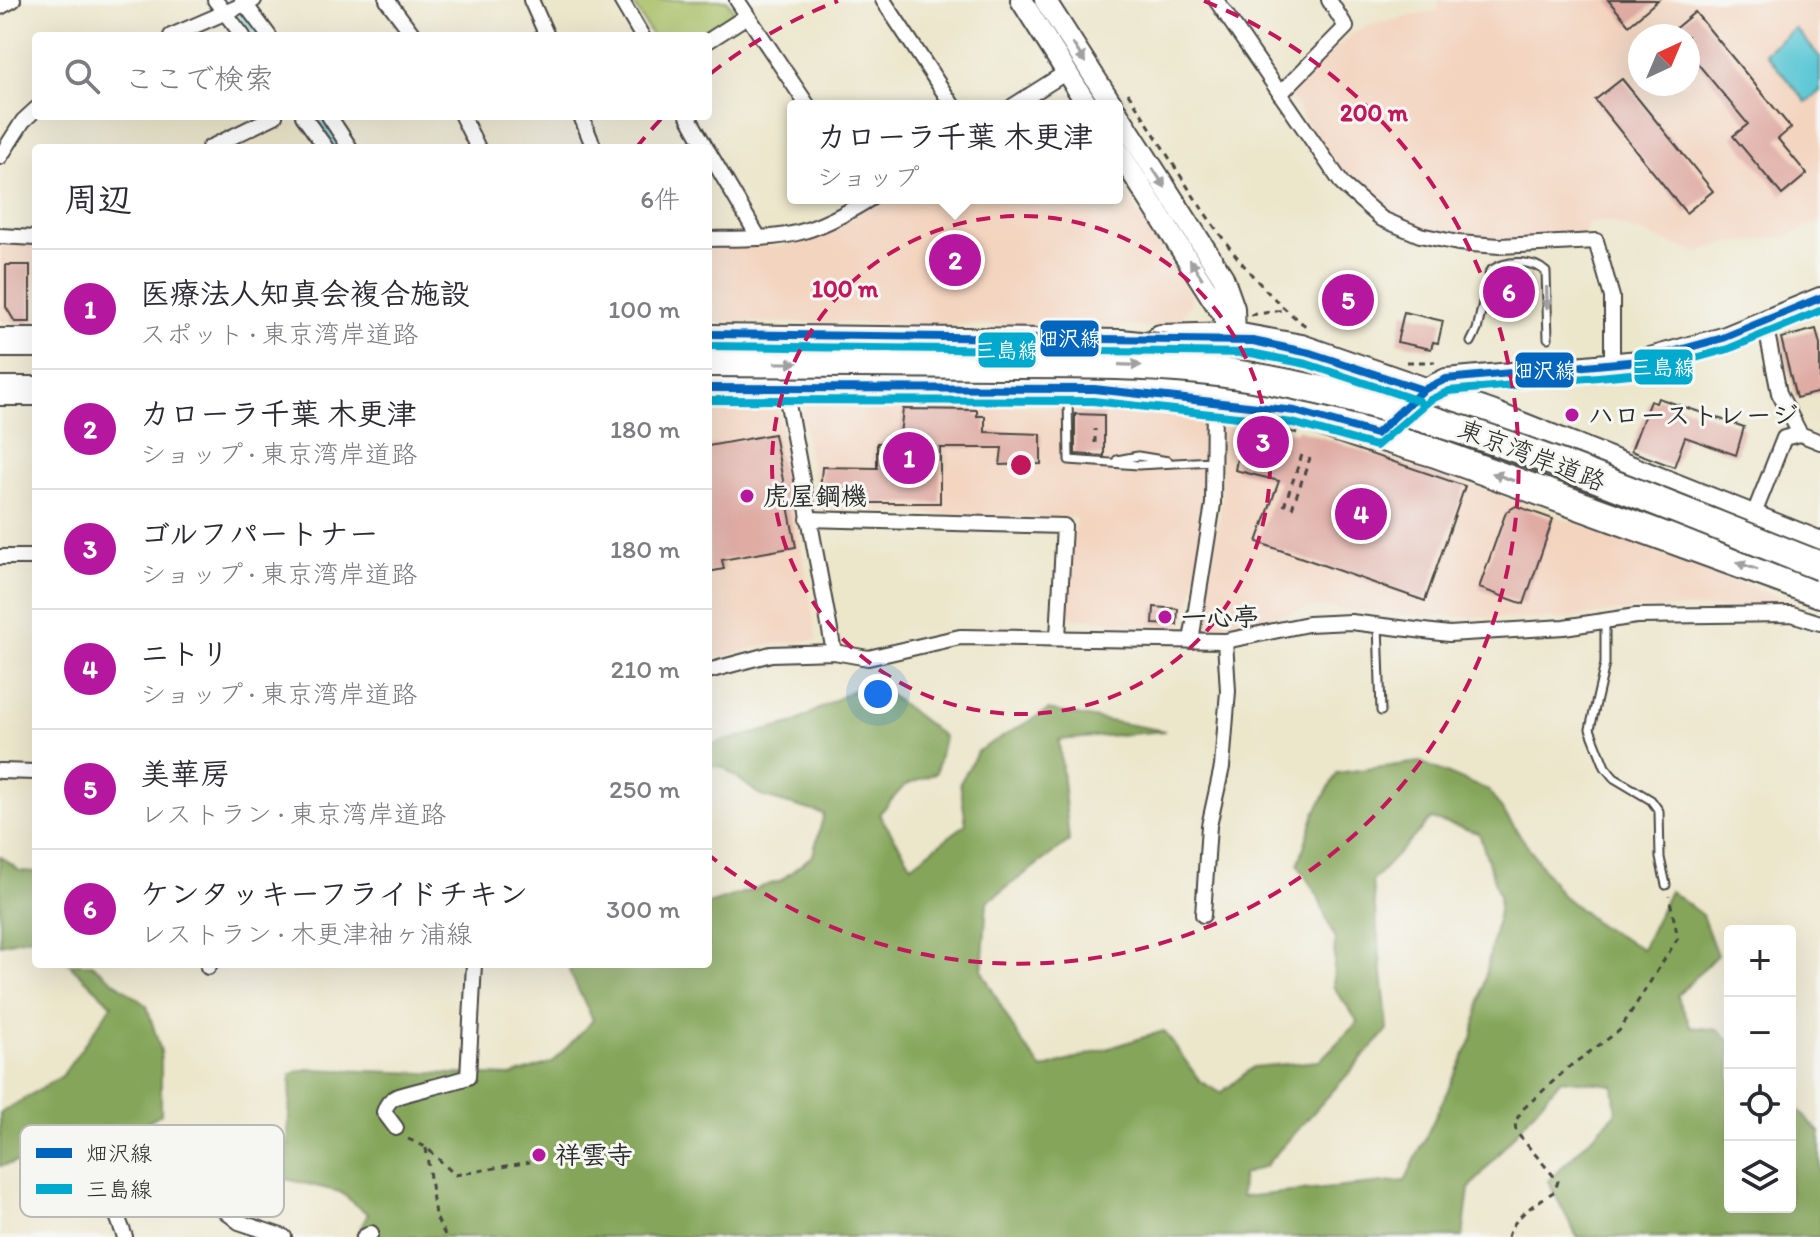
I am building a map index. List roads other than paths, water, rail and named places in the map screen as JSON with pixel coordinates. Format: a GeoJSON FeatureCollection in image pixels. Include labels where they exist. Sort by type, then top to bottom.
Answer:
{"type":"FeatureCollection","features":[{"type":"Feature","properties":{"kind":"highway"},"geometry":{"type":"LineString","coordinates":[[712,336],[1191,340],[1235,337],[1301,349],[1423,390],[1820,546]]}},
{"type":"Feature","properties":{"kind":"highway"},"geometry":{"type":"LineString","coordinates":[[712,336],[1121,344],[1225,356],[1266,365],[1310,389]]}},
{"type":"Feature","properties":{"kind":"highway"},"geometry":{"type":"LineString","coordinates":[[0,343],[32,343]]}},
{"type":"Feature","properties":{"kind":"highway"},"geometry":{"type":"LineString","coordinates":[[0,359],[32,359]]}},
{"type":"Feature","properties":{"kind":"highway","name":"東京湾岸道路"},"geometry":{"type":"LineString","coordinates":[[712,362],[1165,367],[1263,379],[1444,421],[1820,566]]}},
{"type":"Feature","properties":{"kind":"highway","name":"東京湾岸道路"},"geometry":{"type":"LineString","coordinates":[[712,388],[1067,389],[1214,400],[1295,411],[1487,471],[1820,593]]}},
{"type":"Feature","properties":{"kind":"highway"},"geometry":{"type":"LineString","coordinates":[[0,391],[32,391]]}},
{"type":"Feature","properties":{"kind":"street"},"geometry":{"type":"LineString","coordinates":[[0,7],[13,0]]}},
{"type":"Feature","properties":{"kind":"street"},"geometry":{"type":"LineString","coordinates":[[215,0],[240,5],[265,32]]}},
{"type":"Feature","properties":{"kind":"street"},"geometry":{"type":"LineString","coordinates":[[387,0],[411,32]]}},
{"type":"Feature","properties":{"kind":"street"},"geometry":{"type":"LineString","coordinates":[[621,0],[640,32]]}},
{"type":"Feature","properties":{"kind":"street"},"geometry":{"type":"LineString","coordinates":[[737,0],[804,100]]}},
{"type":"Feature","properties":{"kind":"street"},"geometry":{"type":"LineString","coordinates":[[883,0],[949,100]]}},
{"type":"Feature","properties":{"kind":"street"},"geometry":{"type":"LineString","coordinates":[[1021,0],[1084,100]]}},
{"type":"Feature","properties":{"kind":"street"},"geometry":{"type":"LineString","coordinates":[[1045,0],[1121,100]]}},
{"type":"Feature","properties":{"kind":"street"},"geometry":{"type":"LineString","coordinates":[[1216,0],[1343,185],[1382,219],[1420,235],[1458,243],[1500,246],[1596,241],[1612,297],[1612,366]]}},
{"type":"Feature","properties":{"kind":"street"},"geometry":{"type":"LineString","coordinates":[[1280,94],[1346,27],[1329,0]]}},
{"type":"Feature","properties":{"kind":"street"},"geometry":{"type":"LineString","coordinates":[[535,1],[546,32]]}},
{"type":"Feature","properties":{"kind":"street"},"geometry":{"type":"LineString","coordinates":[[180,32],[240,5]]}},
{"type":"Feature","properties":{"kind":"street"},"geometry":{"type":"LineString","coordinates":[[240,5],[243,32]]}},
{"type":"Feature","properties":{"kind":"street"},"geometry":{"type":"LineString","coordinates":[[712,38],[747,16]]}},
{"type":"Feature","properties":{"kind":"street"},"geometry":{"type":"LineString","coordinates":[[1022,100],[1065,73]]}},
{"type":"Feature","properties":{"kind":"street"},"geometry":{"type":"LineString","coordinates":[[0,157],[23,121],[32,113]]}},
{"type":"Feature","properties":{"kind":"street"},"geometry":{"type":"LineString","coordinates":[[217,144],[267,120]]}},
{"type":"Feature","properties":{"kind":"street"},"geometry":{"type":"LineString","coordinates":[[306,120],[323,144]]}},
{"type":"Feature","properties":{"kind":"street"},"geometry":{"type":"LineString","coordinates":[[332,120],[347,144]]}},
{"type":"Feature","properties":{"kind":"street"},"geometry":{"type":"LineString","coordinates":[[464,120],[476,144]]}},
{"type":"Feature","properties":{"kind":"street"},"geometry":{"type":"LineString","coordinates":[[583,120],[592,144]]}},
{"type":"Feature","properties":{"kind":"street"},"geometry":{"type":"LineString","coordinates":[[690,120],[704,144]]}},
{"type":"Feature","properties":{"kind":"street"},"geometry":{"type":"LineString","coordinates":[[1123,121],[1223,277],[1234,308],[1235,337],[1229,369],[1214,400],[1213,504],[1203,584],[1191,641]]}},
{"type":"Feature","properties":{"kind":"street"},"geometry":{"type":"LineString","coordinates":[[712,158],[759,238]]}},
{"type":"Feature","properties":{"kind":"street"},"geometry":{"type":"LineString","coordinates":[[1123,158],[1220,306],[1235,337]]}},
{"type":"Feature","properties":{"kind":"street"},"geometry":{"type":"LineString","coordinates":[[712,239],[786,238],[809,231],[859,204]]}},
{"type":"Feature","properties":{"kind":"street"},"geometry":{"type":"LineString","coordinates":[[0,236],[32,238]]}},
{"type":"Feature","properties":{"kind":"street"},"geometry":{"type":"LineString","coordinates":[[1376,434],[1423,390],[1466,375],[1612,366],[1723,338],[1820,298]]}},
{"type":"Feature","properties":{"kind":"street"},"geometry":{"type":"LineString","coordinates":[[1765,323],[1779,393],[1800,434]]}},
{"type":"Feature","properties":{"kind":"street"},"geometry":{"type":"LineString","coordinates":[[785,388],[834,652]]}},
{"type":"Feature","properties":{"kind":"street"},"geometry":{"type":"LineString","coordinates":[[1752,519],[1784,438],[1800,434],[1820,442]]}},
{"type":"Feature","properties":{"kind":"street"},"geometry":{"type":"LineString","coordinates":[[808,519],[1064,526],[1058,637]]}},
{"type":"Feature","properties":{"kind":"street"},"geometry":{"type":"LineString","coordinates":[[0,557],[32,557]]}},
{"type":"Feature","properties":{"kind":"street"},"geometry":{"type":"LineString","coordinates":[[712,670],[771,654],[834,652],[868,658],[960,637],[1225,641],[1308,624],[1378,625],[1449,634],[1564,627],[1636,616],[1792,614],[1820,623]]}},
{"type":"Feature","properties":{"kind":"street"},"geometry":{"type":"LineString","coordinates":[[1203,915],[1209,826],[1222,767],[1228,691],[1225,641]]}},
{"type":"Feature","properties":{"kind":"street"},"geometry":{"type":"LineString","coordinates":[[0,771],[32,772]]}},
{"type":"Feature","properties":{"kind":"street"},"geometry":{"type":"LineString","coordinates":[[396,1128],[384,1112],[387,1103],[468,1077],[474,968]]}},
{"type":"Feature","properties":{"kind":"street"},"geometry":{"type":"LineString","coordinates":[[117,1217],[125,1237]]}},
{"type":"Feature","properties":{"kind":"street"},"geometry":{"type":"LineString","coordinates":[[233,1217],[284,1237]]}},
{"type":"Feature","properties":{"kind":"lane"},"geometry":{"type":"LineString","coordinates":[[1471,342],[1477,330],[1490,271],[1499,264],[1532,263],[1546,272],[1548,338]]}},
{"type":"Feature","properties":{"kind":"lane"},"geometry":{"type":"LineString","coordinates":[[1067,389],[1069,460],[1138,465],[1213,461]]}},
{"type":"Feature","properties":{"kind":"lane"},"geometry":{"type":"LineString","coordinates":[[1605,621],[1605,664],[1590,729],[1605,767],[1614,778],[1651,800],[1659,811],[1660,858],[1666,885]]}},
{"type":"Feature","properties":{"kind":"lane"},"geometry":{"type":"LineString","coordinates":[[1378,625],[1381,711]]}},
{"type":"Feature","properties":{"kind":"water"},"geometry":{"type":"Polygon","coordinates":[[[1795,28],[1820,57],[1820,91],[1806,102],[1765,53],[1795,28]]]}},
{"type":"Feature","properties":{"kind":"waterway"},"geometry":{"type":"LineString","coordinates":[[230,0],[254,32]]}},
{"type":"Feature","properties":{"kind":"waterway"},"geometry":{"type":"LineString","coordinates":[[319,120],[335,144]]}},
{"type":"Feature","properties":{"kind":"place","name":"カローラ千葉 木更津"},"geometry":{"type":"Point","coordinates":[955,260]}},
{"type":"Feature","properties":{"kind":"place","name":"ケンタッキーフライドチキン"},"geometry":{"type":"Point","coordinates":[1509,292]}},
{"type":"Feature","properties":{"kind":"place","name":"美華房"},"geometry":{"type":"Point","coordinates":[1348,300]}},
{"type":"Feature","properties":{"kind":"place","name":"ハローストレージ"},"geometry":{"type":"Point","coordinates":[1572,415]}},
{"type":"Feature","properties":{"kind":"place","name":"ゴルフパートナー"},"geometry":{"type":"Point","coordinates":[1263,442]}},
{"type":"Feature","properties":{"kind":"place","name":"医療法人知真会複合施設"},"geometry":{"type":"Point","coordinates":[909,458]}},
{"type":"Feature","properties":{"kind":"place","name":"虎屋鋼機"},"geometry":{"type":"Point","coordinates":[747,496]}},
{"type":"Feature","properties":{"kind":"place","name":"ニトリ"},"geometry":{"type":"Point","coordinates":[1361,514]}},
{"type":"Feature","properties":{"kind":"place","name":"一心亭"},"geometry":{"type":"Point","coordinates":[1165,617]}},
{"type":"Feature","properties":{"kind":"place","name":"祥雲寺"},"geometry":{"type":"Point","coordinates":[539,1155]}}]}
